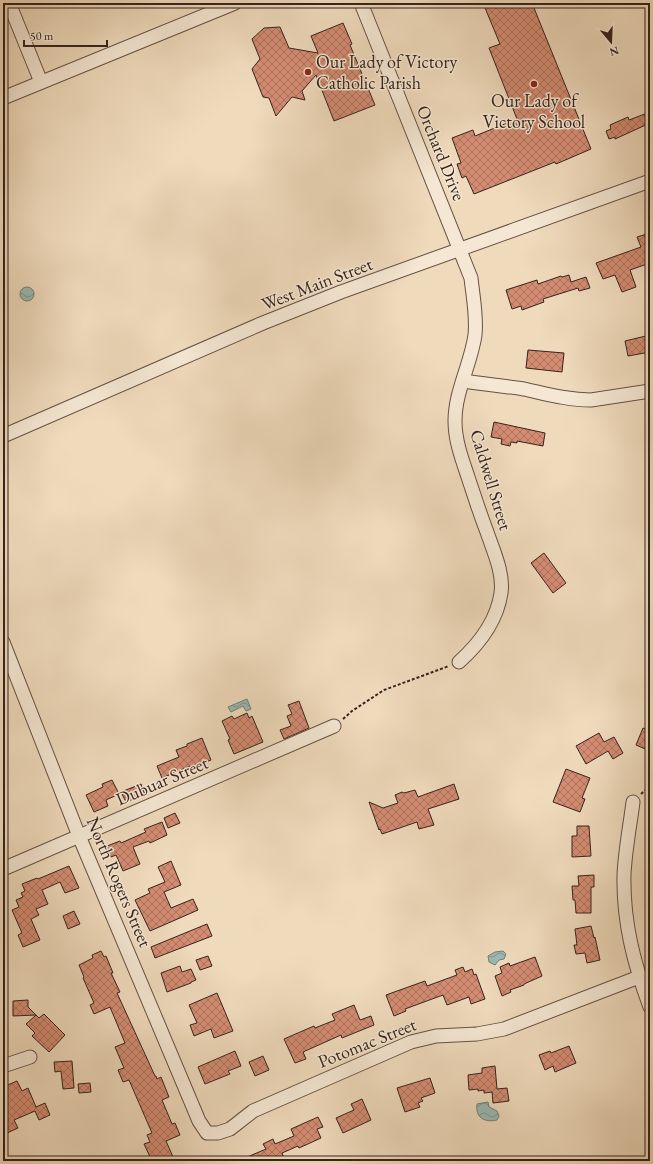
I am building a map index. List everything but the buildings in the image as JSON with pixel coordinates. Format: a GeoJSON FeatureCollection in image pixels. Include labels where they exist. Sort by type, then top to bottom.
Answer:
{"type":"FeatureCollection","features":[{"type":"Feature","properties":{"kind":"street"},"geometry":{"type":"LineString","coordinates":[[9,3],[41,82]]}},
{"type":"Feature","properties":{"kind":"street"},"geometry":{"type":"LineString","coordinates":[[3,98],[235,3]]}},
{"type":"Feature","properties":{"kind":"street","name":"Orchard Drive"},"geometry":{"type":"LineString","coordinates":[[362,3],[460,250]]}},
{"type":"Feature","properties":{"kind":"street","name":"West Main Street"},"geometry":{"type":"LineString","coordinates":[[3,436],[263,323],[341,292],[650,181]]}},
{"type":"Feature","properties":{"kind":"street","name":"Caldwell Street"},"geometry":{"type":"LineString","coordinates":[[459,662],[472,650],[491,623],[497,608],[501,588],[496,559],[458,446],[455,422],[456,408],[472,348],[476,323],[471,278],[460,250]]}},
{"type":"Feature","properties":{"kind":"street"},"geometry":{"type":"LineString","coordinates":[[462,381],[582,400],[650,391]]}},
{"type":"Feature","properties":{"kind":"street","name":"North Rogers Street"},"geometry":{"type":"LineString","coordinates":[[3,642],[6,661],[199,1120],[207,1133]]}},
{"type":"Feature","properties":{"kind":"street","name":"Dubuar Street"},"geometry":{"type":"LineString","coordinates":[[3,869],[334,726]]}},
{"type":"Feature","properties":{"kind":"street"},"geometry":{"type":"LineString","coordinates":[[633,802],[624,874],[625,906],[630,944],[639,977],[650,1007]]}},
{"type":"Feature","properties":{"kind":"street","name":"Potomac Street"},"geometry":{"type":"LineString","coordinates":[[207,1133],[218,1133],[230,1128],[253,1111],[411,1042],[436,1036],[477,1034],[504,1029],[639,977]]}},
{"type":"Feature","properties":{"kind":"street"},"geometry":{"type":"LineString","coordinates":[[3,1066],[30,1057]]}},
{"type":"Feature","properties":{"kind":"path"},"geometry":{"type":"LineString","coordinates":[[334,726],[352,711],[384,690],[459,662]]}},
{"type":"Feature","properties":{"kind":"water"},"geometry":{"type":"Polygon","coordinates":[[[27,287],[32,289],[34,294],[32,299],[27,301],[22,299],[20,294],[22,289],[27,287]]]}},
{"type":"Feature","properties":{"kind":"water"},"geometry":{"type":"Polygon","coordinates":[[[247,699],[251,709],[246,711],[243,706],[231,712],[228,707],[247,699]]]}},
{"type":"Feature","properties":{"kind":"water"},"geometry":{"type":"Polygon","coordinates":[[[503,951],[506,954],[504,959],[499,960],[495,965],[489,962],[488,956],[495,952],[503,951]]]}},
{"type":"Feature","properties":{"kind":"water"},"geometry":{"type":"Polygon","coordinates":[[[488,1102],[489,1107],[497,1111],[499,1116],[497,1120],[484,1120],[477,1112],[477,1104],[488,1102]]]}},
{"type":"Feature","properties":{"kind":"place","name":"Our Lady of Victory Catholic Parish"},"geometry":{"type":"Point","coordinates":[308,72]}},
{"type":"Feature","properties":{"kind":"place","name":"Our Lady of Victory School"},"geometry":{"type":"Point","coordinates":[534,84]}}]}
